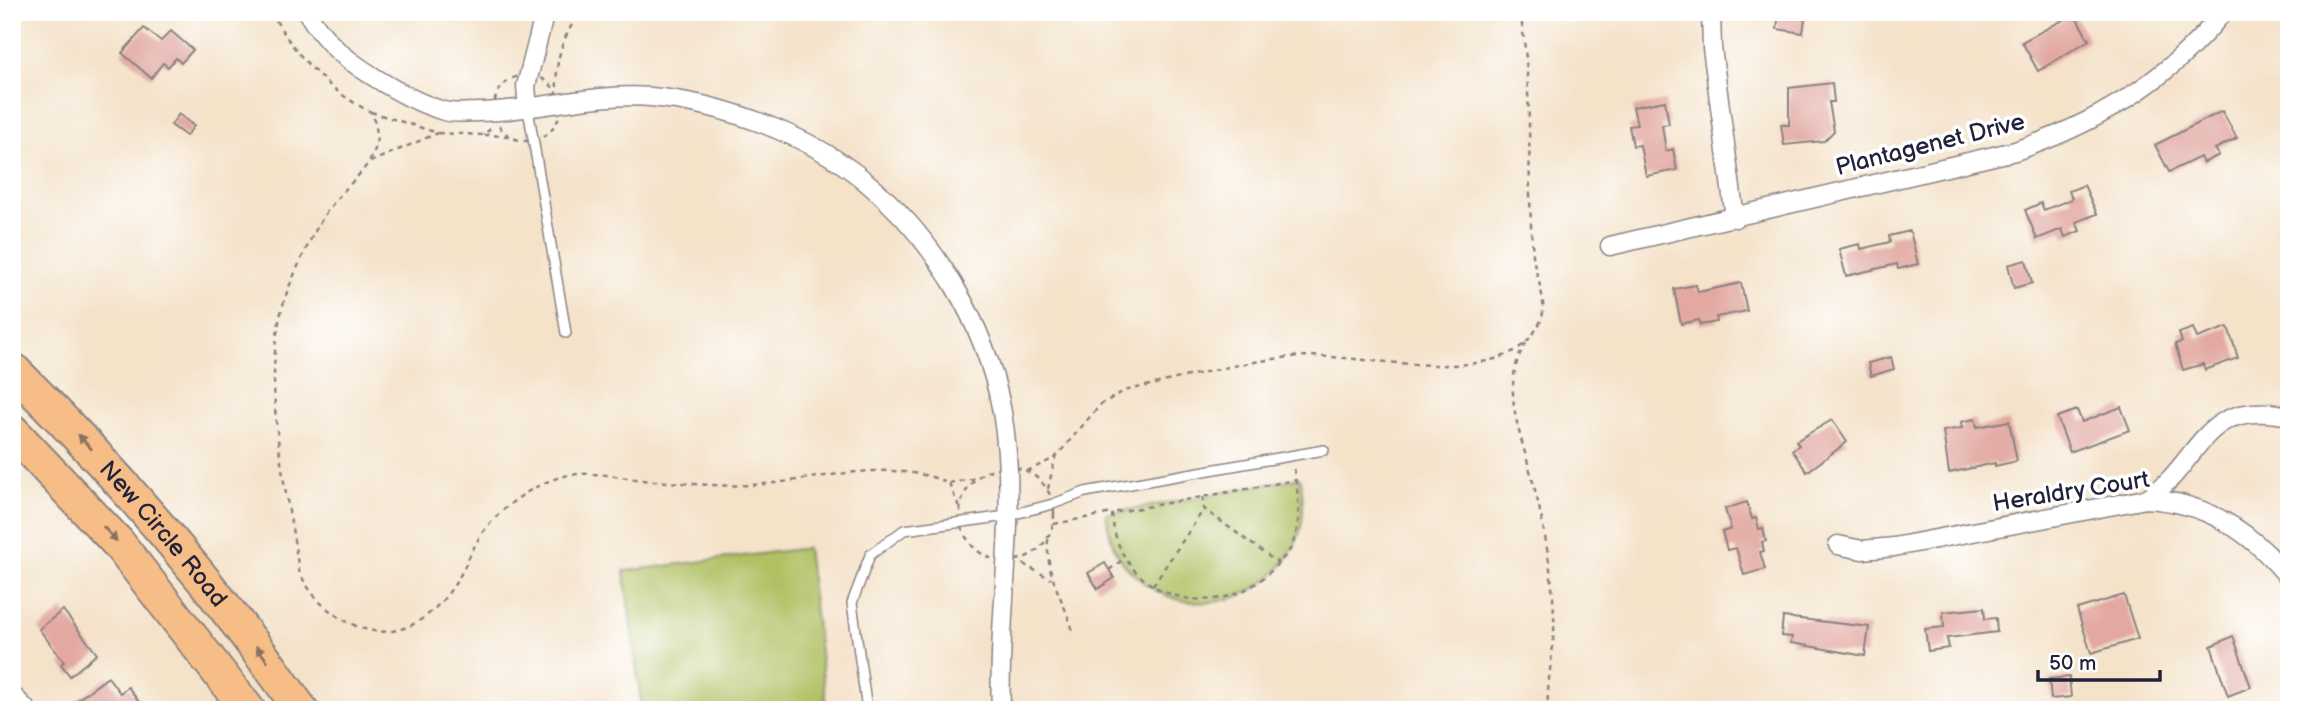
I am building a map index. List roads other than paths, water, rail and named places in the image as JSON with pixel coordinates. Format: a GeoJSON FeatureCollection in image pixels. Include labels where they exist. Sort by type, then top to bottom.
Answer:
{"type":"FeatureCollection","features":[{"type":"Feature","properties":{"kind":"highway","name":"New Circle Road"},"geometry":{"type":"LineString","coordinates":[[12,369],[64,419],[149,513],[208,584],[301,710]]}},
{"type":"Feature","properties":{"kind":"highway","name":"New Circle Road"},"geometry":{"type":"LineString","coordinates":[[12,431],[118,543],[248,710]]}},
{"type":"Feature","properties":{"kind":"street"},"geometry":{"type":"LineString","coordinates":[[307,12],[336,53],[405,95],[446,112],[528,108],[648,96],[700,103],[759,123],[810,146],[864,180],[916,233],[958,291],[986,352],[1002,413],[1007,516],[999,653],[1001,710]]}},
{"type":"Feature","properties":{"kind":"street"},"geometry":{"type":"LineString","coordinates":[[528,108],[526,86],[545,12]]}},
{"type":"Feature","properties":{"kind":"street"},"geometry":{"type":"LineString","coordinates":[[1711,12],[1712,48],[1735,218]]}},
{"type":"Feature","properties":{"kind":"street","name":"Plantagenet Drive"},"geometry":{"type":"LineString","coordinates":[[1610,246],[1735,218],[2052,139],[2140,91],[2185,54],[2223,12]]}},
{"type":"Feature","properties":{"kind":"street"},"geometry":{"type":"LineString","coordinates":[[2146,499],[2161,490],[2176,474],[2199,441],[2230,419],[2252,413],[2289,416]]}},
{"type":"Feature","properties":{"kind":"street","name":"Heraldry Court"},"geometry":{"type":"LineString","coordinates":[[1838,545],[1862,550],[1894,547],[2146,499],[2173,501],[2194,507],[2242,530],[2270,554],[2289,576]]}},
{"type":"Feature","properties":{"kind":"lane"},"geometry":{"type":"LineString","coordinates":[[528,108],[566,333]]}},
{"type":"Feature","properties":{"kind":"lane"},"geometry":{"type":"LineString","coordinates":[[867,710],[852,603],[870,555],[904,530],[1007,516],[1085,492],[1324,450]]}}]}
